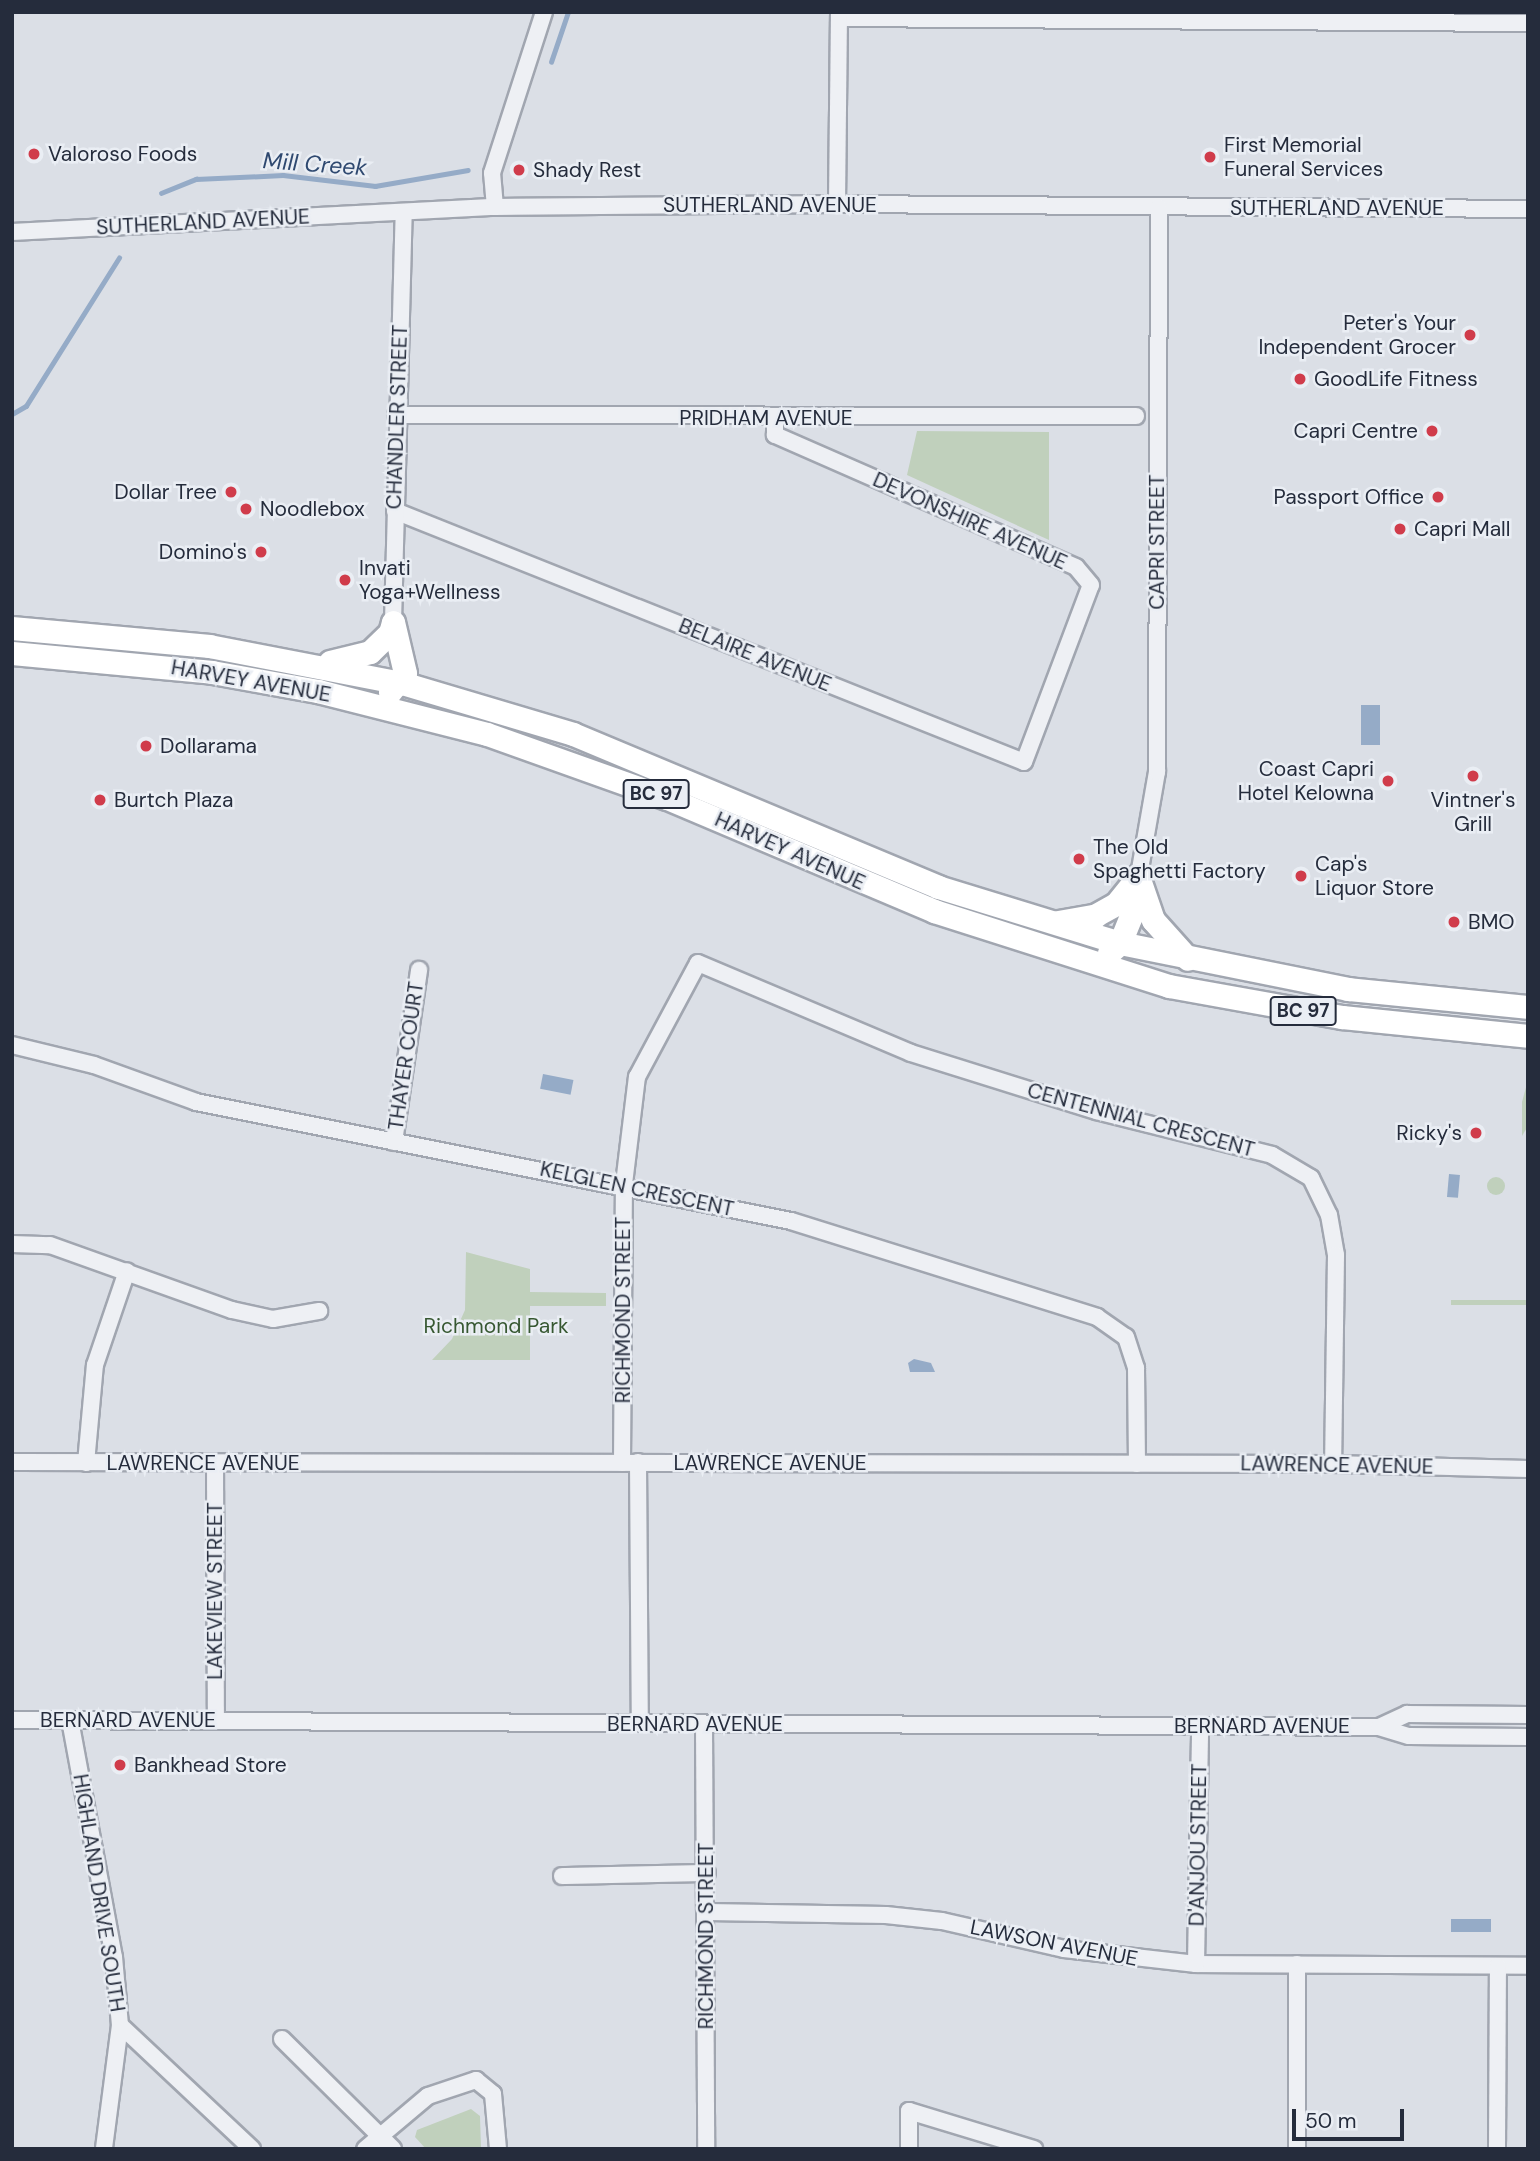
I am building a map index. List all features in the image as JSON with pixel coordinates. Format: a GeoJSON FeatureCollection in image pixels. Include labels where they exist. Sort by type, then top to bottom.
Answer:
{"type":"FeatureCollection","features":[{"type":"Feature","properties":{"kind":"highway"},"geometry":{"type":"LineString","coordinates":[[321,664],[370,652],[390,633],[393,622]]}},
{"type":"Feature","properties":{"kind":"highway"},"geometry":{"type":"LineString","coordinates":[[368,703],[401,683],[403,655],[393,622]]}},
{"type":"Feature","properties":{"kind":"highway","name":"HARVEY AVENUE"},"geometry":{"type":"LineString","coordinates":[[12,628],[209,646],[321,664],[401,683],[488,706],[624,753],[938,887],[1120,943],[1188,959],[1348,989],[1528,1007]]}},
{"type":"Feature","properties":{"kind":"highway","name":"HARVEY AVENUE"},"geometry":{"type":"LineString","coordinates":[[12,653],[212,672],[368,703],[572,761],[934,912],[1169,986],[1261,1005],[1443,1030],[1528,1036]]}},
{"type":"Feature","properties":{"kind":"highway"},"geometry":{"type":"LineString","coordinates":[[1054,923],[1096,915],[1116,904],[1139,875]]}},
{"type":"Feature","properties":{"kind":"highway"},"geometry":{"type":"LineString","coordinates":[[1083,961],[1107,955],[1120,943],[1139,875]]}},
{"type":"Feature","properties":{"kind":"highway"},"geometry":{"type":"LineString","coordinates":[[1139,875],[1153,920],[1188,959]]}},
{"type":"Feature","properties":{"kind":"street"},"geometry":{"type":"LineString","coordinates":[[495,207],[492,173],[544,12]]}},
{"type":"Feature","properties":{"kind":"street"},"geometry":{"type":"LineString","coordinates":[[837,204],[839,15],[1270,16],[1528,23]]}},
{"type":"Feature","properties":{"kind":"street","name":"SUTHERLAND AVENUE"},"geometry":{"type":"LineString","coordinates":[[12,232],[495,207],[837,204],[1528,209]]}},
{"type":"Feature","properties":{"kind":"street","name":"CAPRI STREET"},"geometry":{"type":"LineString","coordinates":[[1139,875],[1157,772],[1159,207]]}},
{"type":"Feature","properties":{"kind":"street","name":"CHANDLER STREET"},"geometry":{"type":"LineString","coordinates":[[393,622],[396,415],[404,212]]}},
{"type":"Feature","properties":{"kind":"street","name":"PRIDHAM AVENUE"},"geometry":{"type":"LineString","coordinates":[[396,415],[775,418],[1136,416]]}},
{"type":"Feature","properties":{"kind":"street","name":"DEVONSHIRE AVENUE"},"geometry":{"type":"LineString","coordinates":[[775,418],[775,435],[1076,567],[1091,586],[1061,671]]}},
{"type":"Feature","properties":{"kind":"street","name":"BELAIRE AVENUE"},"geometry":{"type":"LineString","coordinates":[[395,511],[1024,762],[1061,671]]}},
{"type":"Feature","properties":{"kind":"street","name":"RICHMOND STREET"},"geometry":{"type":"LineString","coordinates":[[640,1723],[630,1462],[624,1184],[637,1077],[698,963]]}},
{"type":"Feature","properties":{"kind":"street","name":"CENTENNIAL CRESCENT"},"geometry":{"type":"LineString","coordinates":[[698,963],[911,1053],[1096,1111],[1272,1155],[1311,1178],[1329,1215],[1336,1255],[1333,1464]]}},
{"type":"Feature","properties":{"kind":"street","name":"THAYER COURT"},"geometry":{"type":"LineString","coordinates":[[394,1142],[419,970]]}},
{"type":"Feature","properties":{"kind":"street","name":"KELGLEN CRESCENT"},"geometry":{"type":"LineString","coordinates":[[12,1045],[94,1065],[196,1102],[624,1184],[790,1221],[1097,1317],[1126,1337],[1136,1368],[1137,1464]]}},
{"type":"Feature","properties":{"kind":"street"},"geometry":{"type":"LineString","coordinates":[[12,1244],[50,1245],[273,1319],[319,1311]]}},
{"type":"Feature","properties":{"kind":"street"},"geometry":{"type":"LineString","coordinates":[[86,1462],[95,1365],[127,1271]]}},
{"type":"Feature","properties":{"kind":"street","name":"LAWRENCE AVENUE"},"geometry":{"type":"LineString","coordinates":[[12,1462],[1333,1464],[1528,1469]]}},
{"type":"Feature","properties":{"kind":"street","name":"LAKEVIEW STREET"},"geometry":{"type":"LineString","coordinates":[[215,1463],[216,1720]]}},
{"type":"Feature","properties":{"kind":"street","name":"BERNARD AVENUE"},"geometry":{"type":"LineString","coordinates":[[1378,1727],[1406,1714],[1528,1715]]}},
{"type":"Feature","properties":{"kind":"street","name":"BERNARD AVENUE"},"geometry":{"type":"LineString","coordinates":[[12,1720],[1378,1727],[1409,1736],[1528,1737]]}},
{"type":"Feature","properties":{"kind":"street","name":"HIGHLAND DRIVE SOUTH"},"geometry":{"type":"LineString","coordinates":[[70,1720],[114,1957],[120,2025],[104,2149]]}},
{"type":"Feature","properties":{"kind":"street","name":"RICHMOND STREET"},"geometry":{"type":"LineString","coordinates":[[704,1724],[708,1912],[706,2149]]}},
{"type":"Feature","properties":{"kind":"street","name":"D'ANJOU STREET"},"geometry":{"type":"LineString","coordinates":[[1196,1964],[1200,1726]]}},
{"type":"Feature","properties":{"kind":"street"},"geometry":{"type":"LineString","coordinates":[[562,1876],[707,1873]]}},
{"type":"Feature","properties":{"kind":"street","name":"LAWSON AVENUE"},"geometry":{"type":"LineString","coordinates":[[708,1912],[897,1916],[942,1921],[1064,1949],[1196,1964],[1528,1966]]}},
{"type":"Feature","properties":{"kind":"street"},"geometry":{"type":"LineString","coordinates":[[1297,1964],[1297,2149]]}},
{"type":"Feature","properties":{"kind":"street"},"geometry":{"type":"LineString","coordinates":[[1497,2149],[1498,1966]]}},
{"type":"Feature","properties":{"kind":"street"},"geometry":{"type":"LineString","coordinates":[[120,2025],[252,2149]]}},
{"type":"Feature","properties":{"kind":"street"},"geometry":{"type":"LineString","coordinates":[[282,2039],[393,2149]]}},
{"type":"Feature","properties":{"kind":"street"},"geometry":{"type":"LineString","coordinates":[[365,2149],[428,2096],[476,2080],[493,2094],[498,2149]]}},
{"type":"Feature","properties":{"kind":"street"},"geometry":{"type":"LineString","coordinates":[[909,2149],[909,2111],[1034,2149]]}},
{"type":"Feature","properties":{"kind":"green space"},"geometry":{"type":"Polygon","coordinates":[[[917,431],[1049,432],[1049,540],[907,475],[917,431]]]}},
{"type":"Feature","properties":{"kind":"green space"},"geometry":{"type":"Polygon","coordinates":[[[1528,1080],[1528,1126],[1522,1136],[1522,1102],[1528,1080]]]}},
{"type":"Feature","properties":{"kind":"green space"},"geometry":{"type":"Polygon","coordinates":[[[1492,1177],[1500,1177],[1505,1186],[1503,1193],[1492,1195],[1487,1190],[1487,1182],[1492,1177]]]}},
{"type":"Feature","properties":{"kind":"green space","name":"Richmond Park"},"geometry":{"type":"Polygon","coordinates":[[[466,1252],[530,1269],[530,1292],[606,1293],[606,1306],[530,1306],[530,1360],[432,1360],[452,1339],[465,1310],[466,1252]]]}},
{"type":"Feature","properties":{"kind":"green space"},"geometry":{"type":"Polygon","coordinates":[[[1451,1300],[1528,1300],[1528,1305],[1451,1305],[1451,1300]]]}},
{"type":"Feature","properties":{"kind":"green space"},"geometry":{"type":"Polygon","coordinates":[[[471,2109],[480,2116],[481,2149],[426,2149],[415,2137],[417,2130],[471,2109]]]}},
{"type":"Feature","properties":{"kind":"water"},"geometry":{"type":"Polygon","coordinates":[[[1361,705],[1380,705],[1380,745],[1361,745],[1361,705]]]}},
{"type":"Feature","properties":{"kind":"water"},"geometry":{"type":"Polygon","coordinates":[[[543,1074],[573,1080],[571,1095],[540,1089],[543,1074]]]}},
{"type":"Feature","properties":{"kind":"water"},"geometry":{"type":"Polygon","coordinates":[[[1449,1174],[1460,1175],[1458,1198],[1447,1197],[1449,1174]]]}},
{"type":"Feature","properties":{"kind":"water"},"geometry":{"type":"Polygon","coordinates":[[[914,1359],[931,1363],[935,1372],[910,1372],[908,1363],[914,1359]]]}},
{"type":"Feature","properties":{"kind":"water"},"geometry":{"type":"Polygon","coordinates":[[[1451,1919],[1491,1919],[1491,1932],[1451,1932],[1451,1919]]]}},
{"type":"Feature","properties":{"kind":"waterway","name":"Mill Creek"},"geometry":{"type":"LineString","coordinates":[[551,62],[568,12]]}},
{"type":"Feature","properties":{"kind":"waterway","name":"Mill Creek"},"geometry":{"type":"LineString","coordinates":[[161,193],[196,179],[283,175],[375,186],[468,170]]}},
{"type":"Feature","properties":{"kind":"waterway","name":"Mill Creek"},"geometry":{"type":"LineString","coordinates":[[12,414],[26,406],[119,258]]}},
{"type":"Feature","properties":{"kind":"place","name":"Valoroso Foods"},"geometry":{"type":"Point","coordinates":[34,154]}},
{"type":"Feature","properties":{"kind":"place","name":"First Memorial Funeral Services"},"geometry":{"type":"Point","coordinates":[1210,157]}},
{"type":"Feature","properties":{"kind":"place","name":"Shady Rest"},"geometry":{"type":"Point","coordinates":[519,170]}},
{"type":"Feature","properties":{"kind":"place","name":"Peter's Your Independent Grocer"},"geometry":{"type":"Point","coordinates":[1470,335]}},
{"type":"Feature","properties":{"kind":"place","name":"GoodLife Fitness"},"geometry":{"type":"Point","coordinates":[1300,379]}},
{"type":"Feature","properties":{"kind":"place","name":"Capri Centre"},"geometry":{"type":"Point","coordinates":[1432,431]}},
{"type":"Feature","properties":{"kind":"place","name":"Dollar Tree"},"geometry":{"type":"Point","coordinates":[231,492]}},
{"type":"Feature","properties":{"kind":"place","name":"Passport Office"},"geometry":{"type":"Point","coordinates":[1438,497]}},
{"type":"Feature","properties":{"kind":"place","name":"Noodlebox"},"geometry":{"type":"Point","coordinates":[246,509]}},
{"type":"Feature","properties":{"kind":"place","name":"Capri Mall"},"geometry":{"type":"Point","coordinates":[1400,529]}},
{"type":"Feature","properties":{"kind":"place","name":"Domino's"},"geometry":{"type":"Point","coordinates":[261,552]}},
{"type":"Feature","properties":{"kind":"place","name":"Invati Yoga+Wellness"},"geometry":{"type":"Point","coordinates":[345,580]}},
{"type":"Feature","properties":{"kind":"place","name":"Dollarama"},"geometry":{"type":"Point","coordinates":[146,746]}},
{"type":"Feature","properties":{"kind":"place","name":"Vintner's Grill"},"geometry":{"type":"Point","coordinates":[1473,776]}},
{"type":"Feature","properties":{"kind":"place","name":"Coast Capri Hotel Kelowna"},"geometry":{"type":"Point","coordinates":[1388,781]}},
{"type":"Feature","properties":{"kind":"place","name":"Burtch Plaza"},"geometry":{"type":"Point","coordinates":[100,800]}},
{"type":"Feature","properties":{"kind":"place","name":"The Old Spaghetti Factory"},"geometry":{"type":"Point","coordinates":[1079,859]}},
{"type":"Feature","properties":{"kind":"place","name":"Cap's Liquor Store"},"geometry":{"type":"Point","coordinates":[1301,876]}},
{"type":"Feature","properties":{"kind":"place","name":"BMO"},"geometry":{"type":"Point","coordinates":[1454,922]}},
{"type":"Feature","properties":{"kind":"place","name":"Ricky's"},"geometry":{"type":"Point","coordinates":[1476,1133]}},
{"type":"Feature","properties":{"kind":"place","name":"Bankhead Store"},"geometry":{"type":"Point","coordinates":[120,1765]}}]}
